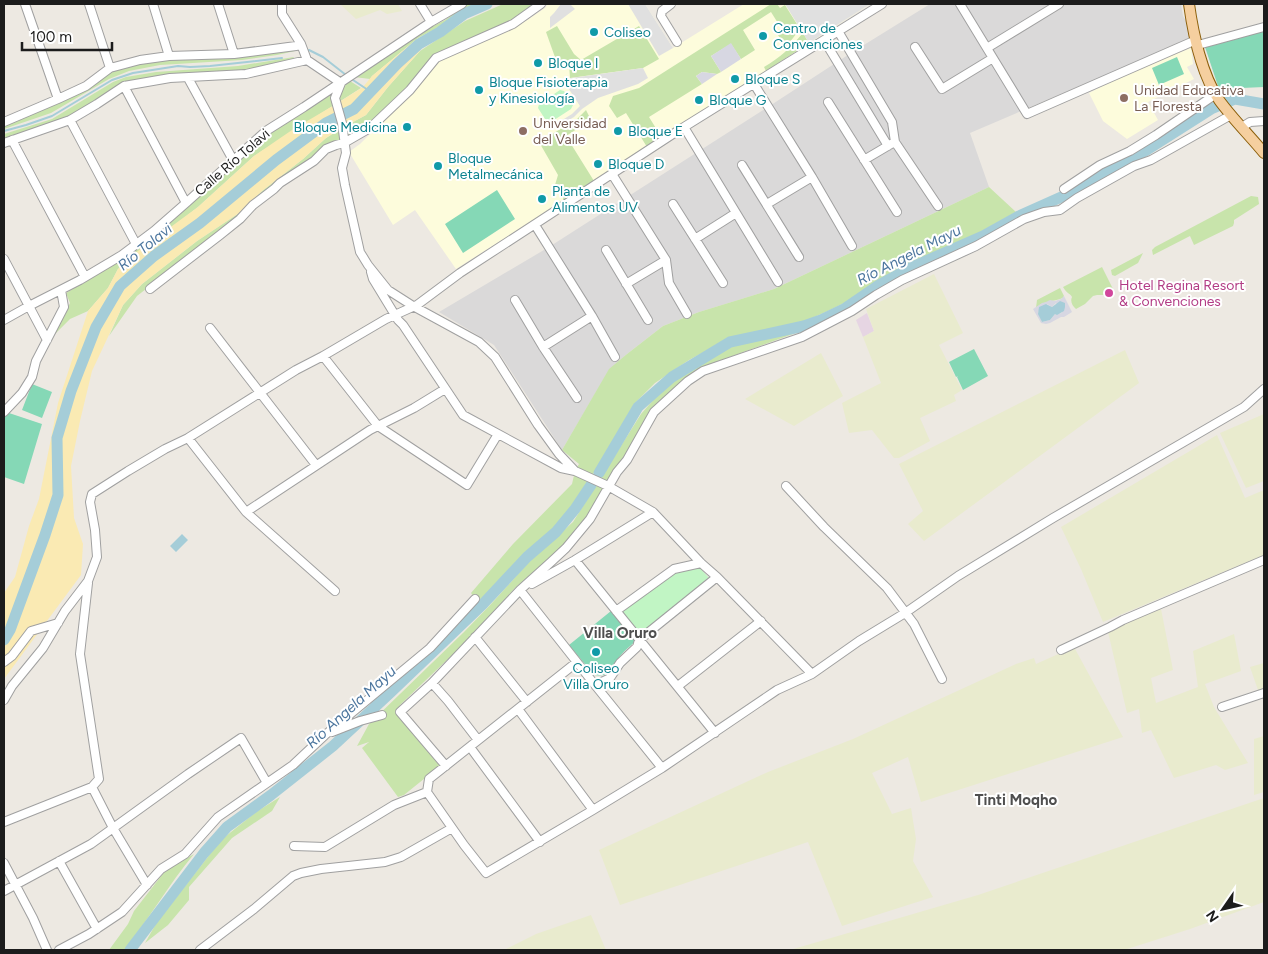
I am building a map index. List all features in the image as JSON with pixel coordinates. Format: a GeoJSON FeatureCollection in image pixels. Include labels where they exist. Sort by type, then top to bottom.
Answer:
{"type":"FeatureCollection","features":[{"type":"Feature","properties":{"kind":"main road"},"geometry":{"type":"LineString","coordinates":[[1189,4],[1206,75],[1231,115],[1264,153]]}},
{"type":"Feature","properties":{"kind":"street"},"geometry":{"type":"LineString","coordinates":[[25,4],[58,100]]}},
{"type":"Feature","properties":{"kind":"street"},"geometry":{"type":"LineString","coordinates":[[89,4],[110,68]]}},
{"type":"Feature","properties":{"kind":"street"},"geometry":{"type":"LineString","coordinates":[[153,4],[169,56]]}},
{"type":"Feature","properties":{"kind":"street"},"geometry":{"type":"LineString","coordinates":[[218,4],[234,54]]}},
{"type":"Feature","properties":{"kind":"street"},"geometry":{"type":"LineString","coordinates":[[282,4],[282,14],[301,44],[307,60],[340,83],[335,98],[342,123],[346,153],[342,168],[360,252],[368,265],[388,290],[479,342],[495,357],[538,425],[574,471]]}},
{"type":"Feature","properties":{"kind":"street"},"geometry":{"type":"LineString","coordinates":[[420,4],[431,22]]}},
{"type":"Feature","properties":{"kind":"street","name":"Calle Río Tolavi"},"geometry":{"type":"LineString","coordinates":[[4,320],[122,255],[186,203],[266,131],[304,108],[431,22],[462,4]]}},
{"type":"Feature","properties":{"kind":"street"},"geometry":{"type":"LineString","coordinates":[[150,289],[240,219],[280,183],[314,161],[326,150],[344,143],[370,128],[410,90],[436,58],[513,24],[541,4]]}},
{"type":"Feature","properties":{"kind":"street"},"geometry":{"type":"LineString","coordinates":[[671,4],[662,11],[661,16],[677,42]]}},
{"type":"Feature","properties":{"kind":"street"},"geometry":{"type":"LineString","coordinates":[[4,822],[92,787],[99,779],[80,654],[88,581],[97,557],[90,502],[92,494],[165,449],[188,438],[296,370],[395,315],[417,305],[460,273],[684,127],[882,4]]}},
{"type":"Feature","properties":{"kind":"street"},"geometry":{"type":"LineString","coordinates":[[960,4],[1027,114],[1197,42],[1264,27]]}},
{"type":"Feature","properties":{"kind":"street"},"geometry":{"type":"LineString","coordinates":[[987,48],[1059,4]]}},
{"type":"Feature","properties":{"kind":"street"},"geometry":{"type":"LineString","coordinates":[[838,31],[892,122],[891,144]]}},
{"type":"Feature","properties":{"kind":"street"},"geometry":{"type":"LineString","coordinates":[[824,40],[891,144],[938,206]]}},
{"type":"Feature","properties":{"kind":"street"},"geometry":{"type":"LineString","coordinates":[[4,122],[58,100],[86,86],[110,68],[140,60],[169,56],[234,54],[301,44]]}},
{"type":"Feature","properties":{"kind":"street"},"geometry":{"type":"LineString","coordinates":[[915,47],[942,89],[993,58]]}},
{"type":"Feature","properties":{"kind":"street"},"geometry":{"type":"LineString","coordinates":[[4,143],[70,120],[124,86],[170,78],[246,74],[307,60]]}},
{"type":"Feature","properties":{"kind":"street"},"geometry":{"type":"LineString","coordinates":[[188,78],[232,160]]}},
{"type":"Feature","properties":{"kind":"street"},"geometry":{"type":"LineString","coordinates":[[754,84],[852,246]]}},
{"type":"Feature","properties":{"kind":"street"},"geometry":{"type":"LineString","coordinates":[[124,86],[186,203]]}},
{"type":"Feature","properties":{"kind":"street"},"geometry":{"type":"LineString","coordinates":[[1064,188],[1100,165],[1130,151],[1220,100]]}},
{"type":"Feature","properties":{"kind":"street"},"geometry":{"type":"LineString","coordinates":[[828,102],[897,212]]}},
{"type":"Feature","properties":{"kind":"street"},"geometry":{"type":"LineString","coordinates":[[446,766],[400,712],[432,683],[520,590],[551,562],[590,519],[654,412],[688,381],[703,371],[802,337],[852,311],[876,294],[902,280],[976,246],[1024,219],[1044,212],[1060,210],[1077,198],[1134,166],[1151,160],[1231,115]]}},
{"type":"Feature","properties":{"kind":"street"},"geometry":{"type":"LineString","coordinates":[[70,120],[136,244]]}},
{"type":"Feature","properties":{"kind":"street"},"geometry":{"type":"LineString","coordinates":[[1242,127],[1250,122],[1264,121]]}},
{"type":"Feature","properties":{"kind":"street"},"geometry":{"type":"LineString","coordinates":[[684,127],[778,282]]}},
{"type":"Feature","properties":{"kind":"street"},"geometry":{"type":"LineString","coordinates":[[12,140],[85,277]]}},
{"type":"Feature","properties":{"kind":"street"},"geometry":{"type":"LineString","coordinates":[[864,160],[891,144]]}},
{"type":"Feature","properties":{"kind":"street"},"geometry":{"type":"LineString","coordinates":[[742,165],[799,257]]}},
{"type":"Feature","properties":{"kind":"street"},"geometry":{"type":"LineString","coordinates":[[612,174],[666,260],[669,283],[688,314]]}},
{"type":"Feature","properties":{"kind":"street"},"geometry":{"type":"LineString","coordinates":[[767,204],[812,178]]}},
{"type":"Feature","properties":{"kind":"street"},"geometry":{"type":"LineString","coordinates":[[673,204],[722,284]]}},
{"type":"Feature","properties":{"kind":"street"},"geometry":{"type":"LineString","coordinates":[[695,239],[736,213]]}},
{"type":"Feature","properties":{"kind":"street"},"geometry":{"type":"LineString","coordinates":[[535,224],[616,357]]}},
{"type":"Feature","properties":{"kind":"street"},"geometry":{"type":"LineString","coordinates":[[606,250],[648,320]]}},
{"type":"Feature","properties":{"kind":"street"},"geometry":{"type":"LineString","coordinates":[[4,259],[47,340]]}},
{"type":"Feature","properties":{"kind":"street"},"geometry":{"type":"LineString","coordinates":[[626,284],[666,260]]}},
{"type":"Feature","properties":{"kind":"street"},"geometry":{"type":"LineString","coordinates":[[368,265],[373,279],[395,315],[463,415],[561,468],[574,471],[608,486],[653,512],[812,674]]}},
{"type":"Feature","properties":{"kind":"street"},"geometry":{"type":"LineString","coordinates":[[4,412],[22,393],[32,377],[36,361],[64,307],[61,290]]}},
{"type":"Feature","properties":{"kind":"street"},"geometry":{"type":"LineString","coordinates":[[515,300],[577,398]]}},
{"type":"Feature","properties":{"kind":"street"},"geometry":{"type":"LineString","coordinates":[[543,347],[592,316]]}},
{"type":"Feature","properties":{"kind":"street"},"geometry":{"type":"LineString","coordinates":[[210,328],[316,465]]}},
{"type":"Feature","properties":{"kind":"street"},"geometry":{"type":"LineString","coordinates":[[323,356],[378,426],[466,485],[498,434]]}},
{"type":"Feature","properties":{"kind":"street"},"geometry":{"type":"LineString","coordinates":[[246,512],[378,426],[414,408],[445,389]]}},
{"type":"Feature","properties":{"kind":"street"},"geometry":{"type":"LineString","coordinates":[[576,662],[429,780],[427,792],[486,873],[662,768],[777,690],[812,674],[958,576],[1244,407],[1264,389]]}},
{"type":"Feature","properties":{"kind":"street"},"geometry":{"type":"LineString","coordinates":[[188,438],[246,512],[335,591]]}},
{"type":"Feature","properties":{"kind":"street"},"geometry":{"type":"LineString","coordinates":[[786,486],[824,527],[887,588],[914,624],[942,679]]}},
{"type":"Feature","properties":{"kind":"street"},"geometry":{"type":"LineString","coordinates":[[520,590],[575,560],[653,512]]}},
{"type":"Feature","properties":{"kind":"street"},"geometry":{"type":"LineString","coordinates":[[575,560],[715,733]]}},
{"type":"Feature","properties":{"kind":"street"},"geometry":{"type":"LineString","coordinates":[[1060,650],[1123,620],[1264,560]]}},
{"type":"Feature","properties":{"kind":"street"},"geometry":{"type":"LineString","coordinates":[[616,611],[674,569],[701,563]]}},
{"type":"Feature","properties":{"kind":"street"},"geometry":{"type":"LineString","coordinates":[[595,685],[610,678],[620,663],[637,647],[640,640],[717,577]]}},
{"type":"Feature","properties":{"kind":"street"},"geometry":{"type":"LineString","coordinates":[[4,700],[12,686],[43,648],[65,611],[88,581]]}},
{"type":"Feature","properties":{"kind":"street"},"geometry":{"type":"LineString","coordinates":[[520,590],[662,768]]}},
{"type":"Feature","properties":{"kind":"street"},"geometry":{"type":"LineString","coordinates":[[59,950],[97,929],[122,912],[161,868],[185,854],[218,817],[293,765],[325,735],[430,648],[475,599]]}},
{"type":"Feature","properties":{"kind":"street"},"geometry":{"type":"LineString","coordinates":[[678,686],[761,622]]}},
{"type":"Feature","properties":{"kind":"street"},"geometry":{"type":"LineString","coordinates":[[4,662],[12,656],[31,631],[58,624]]}},
{"type":"Feature","properties":{"kind":"street"},"geometry":{"type":"LineString","coordinates":[[475,637],[527,702]]}},
{"type":"Feature","properties":{"kind":"street"},"geometry":{"type":"LineString","coordinates":[[432,683],[478,740]]}},
{"type":"Feature","properties":{"kind":"street"},"geometry":{"type":"LineString","coordinates":[[1222,707],[1264,693]]}},
{"type":"Feature","properties":{"kind":"street"},"geometry":{"type":"LineString","coordinates":[[518,709],[593,810]]}},
{"type":"Feature","properties":{"kind":"street"},"geometry":{"type":"LineString","coordinates":[[325,735],[382,715]]}},
{"type":"Feature","properties":{"kind":"street"},"geometry":{"type":"LineString","coordinates":[[4,891],[91,844],[241,738],[267,783]]}},
{"type":"Feature","properties":{"kind":"street"},"geometry":{"type":"LineString","coordinates":[[470,747],[540,842]]}},
{"type":"Feature","properties":{"kind":"street"},"geometry":{"type":"LineString","coordinates":[[92,787],[113,828],[147,884]]}},
{"type":"Feature","properties":{"kind":"street"},"geometry":{"type":"LineString","coordinates":[[294,846],[326,847],[394,805],[427,792]]}},
{"type":"Feature","properties":{"kind":"street"},"geometry":{"type":"LineString","coordinates":[[200,950],[254,909],[293,876],[321,869],[385,862],[401,857],[452,828]]}},
{"type":"Feature","properties":{"kind":"street"},"geometry":{"type":"LineString","coordinates":[[59,861],[97,929]]}},
{"type":"Feature","properties":{"kind":"street"},"geometry":{"type":"LineString","coordinates":[[4,863],[33,918],[47,950]]}},
{"type":"Feature","properties":{"kind":"shaded area"},"geometry":{"type":"Polygon","coordinates":[[[340,4],[398,4],[402,11],[387,14],[380,10],[356,19],[340,4]]]}},
{"type":"Feature","properties":{"kind":"shaded area","name":"Universidad del Valle"},"geometry":{"type":"Polygon","coordinates":[[[548,4],[645,4],[673,48],[744,4],[870,4],[456,269],[415,210],[393,225],[349,152],[360,144],[413,91],[439,60],[500,35],[529,19],[548,4]]]}},
{"type":"Feature","properties":{"kind":"shaded area"},"geometry":{"type":"Polygon","coordinates":[[[561,4],[570,4],[575,9],[550,28],[550,17],[561,4]]]}},
{"type":"Feature","properties":{"kind":"shaded area"},"geometry":{"type":"Polygon","coordinates":[[[628,4],[645,4],[673,48],[659,56],[628,4]]]}},
{"type":"Feature","properties":{"kind":"shaded area"},"geometry":{"type":"Polygon","coordinates":[[[785,4],[870,4],[809,43],[785,4]]]}},
{"type":"Feature","properties":{"kind":"shaded area"},"geometry":{"type":"Polygon","coordinates":[[[930,4],[1181,4],[1183,16],[1195,37],[970,133],[989,187],[774,289],[699,312],[663,326],[609,370],[562,450],[494,345],[439,312],[549,247],[930,4]]]}},
{"type":"Feature","properties":{"kind":"shaded area"},"geometry":{"type":"Polygon","coordinates":[[[731,43],[741,59],[721,72],[711,56],[731,43]]]}},
{"type":"Feature","properties":{"kind":"shaded area","name":"Unidad Educativa La Floresta"},"geometry":{"type":"Polygon","coordinates":[[[1191,48],[1193,64],[1187,67],[1194,79],[1148,102],[1158,120],[1127,139],[1103,121],[1089,93],[1129,73],[1191,48]]]}},
{"type":"Feature","properties":{"kind":"shaded area"},"geometry":{"type":"Polygon","coordinates":[[[643,68],[648,78],[638,84],[598,98],[574,117],[552,130],[551,127],[572,114],[580,106],[565,83],[559,84],[557,80],[643,68]]]}},
{"type":"Feature","properties":{"kind":"shaded area"},"geometry":{"type":"Polygon","coordinates":[[[702,72],[717,74],[702,84],[696,76],[702,72]]]}},
{"type":"Feature","properties":{"kind":"shaded area"},"geometry":{"type":"Polygon","coordinates":[[[934,274],[963,333],[939,345],[962,390],[954,395],[956,401],[920,418],[930,441],[899,458],[894,458],[872,430],[849,433],[842,403],[881,383],[863,337],[874,331],[866,309],[934,274]]]}},
{"type":"Feature","properties":{"kind":"shaded area"},"geometry":{"type":"Polygon","coordinates":[[[1064,296],[1072,312],[1050,323],[1041,323],[1033,309],[1050,300],[1061,299],[1064,296]],[[1056,303],[1052,307],[1047,304],[1038,312],[1042,322],[1050,320],[1055,314],[1062,313],[1056,303]]]}},
{"type":"Feature","properties":{"kind":"shaded area"},"geometry":{"type":"Polygon","coordinates":[[[867,313],[874,331],[863,337],[856,320],[867,313]]]}},
{"type":"Feature","properties":{"kind":"shaded area"},"geometry":{"type":"Polygon","coordinates":[[[1125,350],[1139,383],[924,541],[908,524],[923,511],[899,464],[1125,350]]]}},
{"type":"Feature","properties":{"kind":"shaded area"},"geometry":{"type":"Polygon","coordinates":[[[821,353],[843,396],[794,426],[745,399],[821,353]]]}},
{"type":"Feature","properties":{"kind":"shaded area"},"geometry":{"type":"Polygon","coordinates":[[[1264,414],[1264,481],[1246,488],[1220,433],[1264,414]]]}},
{"type":"Feature","properties":{"kind":"shaded area"},"geometry":{"type":"Polygon","coordinates":[[[1217,435],[1245,498],[1264,490],[1264,555],[1103,622],[1061,527],[1217,435]]]}},
{"type":"Feature","properties":{"kind":"shaded area"},"geometry":{"type":"Polygon","coordinates":[[[1161,609],[1173,670],[1151,678],[1156,703],[1198,687],[1193,651],[1234,634],[1241,671],[1205,684],[1214,707],[1248,763],[1225,770],[1216,765],[1174,778],[1151,730],[1142,733],[1139,709],[1127,713],[1108,632],[1161,609]]]}},
{"type":"Feature","properties":{"kind":"shaded area"},"geometry":{"type":"Polygon","coordinates":[[[1074,647],[1123,737],[921,802],[908,757],[872,773],[892,814],[911,808],[916,839],[913,861],[933,897],[842,926],[808,842],[620,905],[599,850],[768,772],[853,739],[1016,664],[1034,658],[1036,664],[1074,647]]]}},
{"type":"Feature","properties":{"kind":"shaded area"},"geometry":{"type":"Polygon","coordinates":[[[1264,663],[1264,688],[1258,690],[1250,667],[1264,663]]]}},
{"type":"Feature","properties":{"kind":"shaded area"},"geometry":{"type":"Polygon","coordinates":[[[1264,736],[1264,792],[1254,795],[1254,739],[1264,736]]]}},
{"type":"Feature","properties":{"kind":"shaded area"},"geometry":{"type":"Polygon","coordinates":[[[1264,798],[1264,902],[1190,929],[1124,950],[790,950],[978,895],[1264,798]]]}},
{"type":"Feature","properties":{"kind":"shaded area"},"geometry":{"type":"Polygon","coordinates":[[[591,915],[606,950],[504,950],[536,934],[591,915]]]}},
{"type":"Feature","properties":{"kind":"green space"},"geometry":{"type":"Polygon","coordinates":[[[467,4],[474,4],[443,25],[418,38],[370,79],[354,77],[409,39],[445,20],[467,4]]]}},
{"type":"Feature","properties":{"kind":"green space"},"geometry":{"type":"Polygon","coordinates":[[[503,4],[536,4],[497,30],[438,53],[406,89],[364,129],[324,147],[312,159],[137,296],[109,336],[123,305],[142,284],[197,241],[239,213],[262,191],[303,159],[326,138],[366,115],[420,51],[465,21],[503,4]]]}},
{"type":"Feature","properties":{"kind":"green space"},"geometry":{"type":"Polygon","coordinates":[[[771,4],[777,4],[780,8],[785,5],[800,29],[786,47],[776,32],[781,28],[771,12],[743,30],[755,50],[741,59],[731,44],[711,56],[721,72],[717,74],[702,72],[696,76],[702,84],[649,117],[662,138],[647,147],[626,113],[617,118],[609,106],[613,96],[639,88],[771,4]]]}},
{"type":"Feature","properties":{"kind":"green space"},"geometry":{"type":"Polygon","coordinates":[[[557,26],[574,54],[581,60],[639,26],[659,59],[643,68],[570,78],[569,64],[556,60],[546,32],[557,26]]]}},
{"type":"Feature","properties":{"kind":"green space"},"geometry":{"type":"Polygon","coordinates":[[[1264,30],[1264,87],[1219,89],[1205,47],[1264,30]]]}},
{"type":"Feature","properties":{"kind":"green space"},"geometry":{"type":"Polygon","coordinates":[[[803,33],[809,43],[766,71],[764,67],[785,52],[803,33]]]}},
{"type":"Feature","properties":{"kind":"green space"},"geometry":{"type":"Polygon","coordinates":[[[297,48],[295,51],[277,55],[242,60],[160,65],[129,71],[109,79],[51,113],[4,129],[4,124],[114,70],[142,61],[297,48]]]}},
{"type":"Feature","properties":{"kind":"green space"},"geometry":{"type":"Polygon","coordinates":[[[294,57],[292,61],[246,72],[170,75],[121,83],[87,107],[68,117],[4,140],[4,134],[52,119],[113,82],[126,77],[156,72],[238,66],[294,57]]]}},
{"type":"Feature","properties":{"kind":"green space"},"geometry":{"type":"Polygon","coordinates":[[[1177,57],[1184,74],[1159,85],[1152,68],[1177,57]]]}},
{"type":"Feature","properties":{"kind":"green space"},"geometry":{"type":"Polygon","coordinates":[[[350,81],[361,88],[254,156],[198,207],[118,269],[108,288],[88,311],[70,319],[55,334],[70,303],[66,293],[116,263],[269,133],[300,114],[339,85],[350,81]]]}},
{"type":"Feature","properties":{"kind":"green space"},"geometry":{"type":"Polygon","coordinates":[[[560,90],[564,91],[573,105],[571,109],[551,122],[547,122],[538,108],[539,104],[560,90]]]}},
{"type":"Feature","properties":{"kind":"green space"},"geometry":{"type":"Polygon","coordinates":[[[586,110],[591,120],[566,136],[594,181],[564,200],[555,185],[558,175],[539,142],[577,119],[586,110]]]}},
{"type":"Feature","properties":{"kind":"green space"},"geometry":{"type":"Polygon","coordinates":[[[989,187],[1016,212],[973,236],[906,267],[830,310],[803,322],[728,339],[689,360],[655,383],[634,404],[573,506],[556,526],[521,557],[493,593],[478,604],[471,593],[513,544],[572,484],[579,464],[562,450],[609,369],[627,354],[663,326],[699,312],[774,289],[989,187]]]}},
{"type":"Feature","properties":{"kind":"green space"},"geometry":{"type":"Polygon","coordinates":[[[497,190],[515,219],[463,253],[445,224],[497,190]]]}},
{"type":"Feature","properties":{"kind":"green space"},"geometry":{"type":"Polygon","coordinates":[[[1251,196],[1258,197],[1259,204],[1234,220],[1233,226],[1194,245],[1190,236],[1153,255],[1152,250],[1155,247],[1251,196]]]}},
{"type":"Feature","properties":{"kind":"green space"},"geometry":{"type":"Polygon","coordinates":[[[1143,253],[1138,263],[1115,276],[1112,275],[1111,270],[1143,253]]]}},
{"type":"Feature","properties":{"kind":"green space"},"geometry":{"type":"Polygon","coordinates":[[[1102,267],[1113,289],[1104,295],[1093,296],[1076,309],[1071,300],[1072,297],[1063,287],[1102,267]]]}},
{"type":"Feature","properties":{"kind":"green space"},"geometry":{"type":"Polygon","coordinates":[[[1060,288],[1064,296],[1063,298],[1045,303],[1036,308],[1037,300],[1060,288]]]}},
{"type":"Feature","properties":{"kind":"green space"},"geometry":{"type":"Polygon","coordinates":[[[804,330],[705,366],[692,374],[651,410],[588,515],[559,550],[515,588],[474,634],[400,705],[397,715],[440,766],[404,795],[398,797],[362,748],[369,742],[357,746],[369,724],[464,632],[528,563],[573,522],[641,414],[655,398],[675,380],[730,346],[804,330]]]}},
{"type":"Feature","properties":{"kind":"green space"},"geometry":{"type":"Polygon","coordinates":[[[974,349],[988,376],[963,390],[958,376],[956,377],[949,362],[974,349]]]}},
{"type":"Feature","properties":{"kind":"green space"},"geometry":{"type":"Polygon","coordinates":[[[32,384],[52,392],[42,418],[22,410],[32,384]]]}},
{"type":"Feature","properties":{"kind":"green space"},"geometry":{"type":"Polygon","coordinates":[[[6,412],[42,424],[24,484],[4,477],[4,421],[6,412]]]}},
{"type":"Feature","properties":{"kind":"green space"},"geometry":{"type":"Polygon","coordinates":[[[698,566],[709,578],[640,635],[621,611],[675,572],[698,566]]]}},
{"type":"Feature","properties":{"kind":"green space"},"geometry":{"type":"Polygon","coordinates":[[[611,611],[636,641],[623,653],[608,673],[605,675],[594,675],[569,645],[611,611]]]}},
{"type":"Feature","properties":{"kind":"green space"},"geometry":{"type":"Polygon","coordinates":[[[280,797],[272,811],[232,838],[189,887],[189,900],[168,925],[145,943],[157,922],[221,840],[256,812],[280,797]]]}},
{"type":"Feature","properties":{"kind":"green space"},"geometry":{"type":"Polygon","coordinates":[[[194,854],[124,950],[109,950],[128,924],[134,911],[165,871],[194,854]]]}},
{"type":"Feature","properties":{"kind":"sand"},"geometry":{"type":"Polygon","coordinates":[[[418,38],[420,51],[366,115],[326,138],[303,159],[262,191],[239,213],[197,241],[142,284],[123,305],[92,371],[71,466],[74,518],[83,544],[81,575],[4,679],[4,593],[15,577],[29,526],[39,499],[58,403],[88,311],[108,288],[118,269],[131,256],[198,207],[254,156],[292,130],[363,87],[372,76],[418,38]]]}},
{"type":"Feature","properties":{"kind":"water"},"geometry":{"type":"Polygon","coordinates":[[[1060,301],[1065,303],[1064,311],[1057,315],[1055,314],[1050,320],[1042,322],[1038,314],[1039,307],[1046,304],[1052,307],[1060,301]]]}},
{"type":"Feature","properties":{"kind":"water"},"geometry":{"type":"Polygon","coordinates":[[[182,534],[188,540],[176,552],[170,546],[182,534]]]}},
{"type":"Feature","properties":{"kind":"waterway","name":"Río Tolavi"},"geometry":{"type":"LineString","coordinates":[[4,640],[10,630],[58,495],[57,438],[71,391],[96,327],[120,286],[154,256],[200,223],[276,160],[326,123],[354,109],[419,44],[440,32],[464,14],[487,4]]}},
{"type":"Feature","properties":{"kind":"waterway"},"geometry":{"type":"LineString","coordinates":[[309,50],[323,57],[346,75]]}},
{"type":"Feature","properties":{"kind":"waterway"},"geometry":{"type":"LineString","coordinates":[[4,131],[52,116],[112,80],[133,73],[178,66],[210,66],[282,58]]}},
{"type":"Feature","properties":{"kind":"waterway"},"geometry":{"type":"LineString","coordinates":[[350,78],[371,92]]}},
{"type":"Feature","properties":{"kind":"waterway","name":"Río Angela Mayu"},"geometry":{"type":"LineString","coordinates":[[599,473],[638,407],[672,377],[730,342],[804,326],[844,309],[879,285],[910,268],[983,236],[1021,215],[1068,194],[1145,151],[1211,109],[1235,99],[1264,104]]}},
{"type":"Feature","properties":{"kind":"waterway","name":"Río Angela Mayu"},"geometry":{"type":"LineString","coordinates":[[130,950],[204,853],[227,827],[333,746],[390,693],[483,604],[527,557],[556,532],[575,509],[591,485]]}},
{"type":"Feature","properties":{"kind":"place","name":"Coliseo"},"geometry":{"type":"Point","coordinates":[594,32]}},
{"type":"Feature","properties":{"kind":"place","name":"Centro de Convenciones"},"geometry":{"type":"Point","coordinates":[763,36]}},
{"type":"Feature","properties":{"kind":"place","name":"Bloque I"},"geometry":{"type":"Point","coordinates":[538,63]}},
{"type":"Feature","properties":{"kind":"place","name":"Bloque S"},"geometry":{"type":"Point","coordinates":[735,79]}},
{"type":"Feature","properties":{"kind":"place","name":"Bloque Fisioterapia y Kinesiología"},"geometry":{"type":"Point","coordinates":[479,90]}},
{"type":"Feature","properties":{"kind":"place","name":"Unidad Educativa La Floresta"},"geometry":{"type":"Point","coordinates":[1124,98]}},
{"type":"Feature","properties":{"kind":"place","name":"Bloque G"},"geometry":{"type":"Point","coordinates":[699,100]}},
{"type":"Feature","properties":{"kind":"place","name":"Bloque Medicina"},"geometry":{"type":"Point","coordinates":[407,127]}},
{"type":"Feature","properties":{"kind":"place","name":"Universidad del Valle"},"geometry":{"type":"Point","coordinates":[523,131]}},
{"type":"Feature","properties":{"kind":"place","name":"Bloque E"},"geometry":{"type":"Point","coordinates":[618,131]}},
{"type":"Feature","properties":{"kind":"place","name":"Bloque D"},"geometry":{"type":"Point","coordinates":[598,164]}},
{"type":"Feature","properties":{"kind":"place","name":"Bloque Metalmecánica"},"geometry":{"type":"Point","coordinates":[438,166]}},
{"type":"Feature","properties":{"kind":"place","name":"Planta de Alimentos UV"},"geometry":{"type":"Point","coordinates":[542,199]}},
{"type":"Feature","properties":{"kind":"place","name":"Hotel Regina Resort & Convenciones"},"geometry":{"type":"Point","coordinates":[1109,293]}},
{"type":"Feature","properties":{"kind":"place","name":"Coliseo Villa Oruro"},"geometry":{"type":"Point","coordinates":[596,652]}},
{"type":"Feature","properties":{"kind":"district","name":"Villa Oruro"},"geometry":{"type":"Point","coordinates":[620,633]}},
{"type":"Feature","properties":{"kind":"district","name":"Tinti Moqho"},"geometry":{"type":"Point","coordinates":[1016,800]}}]}
